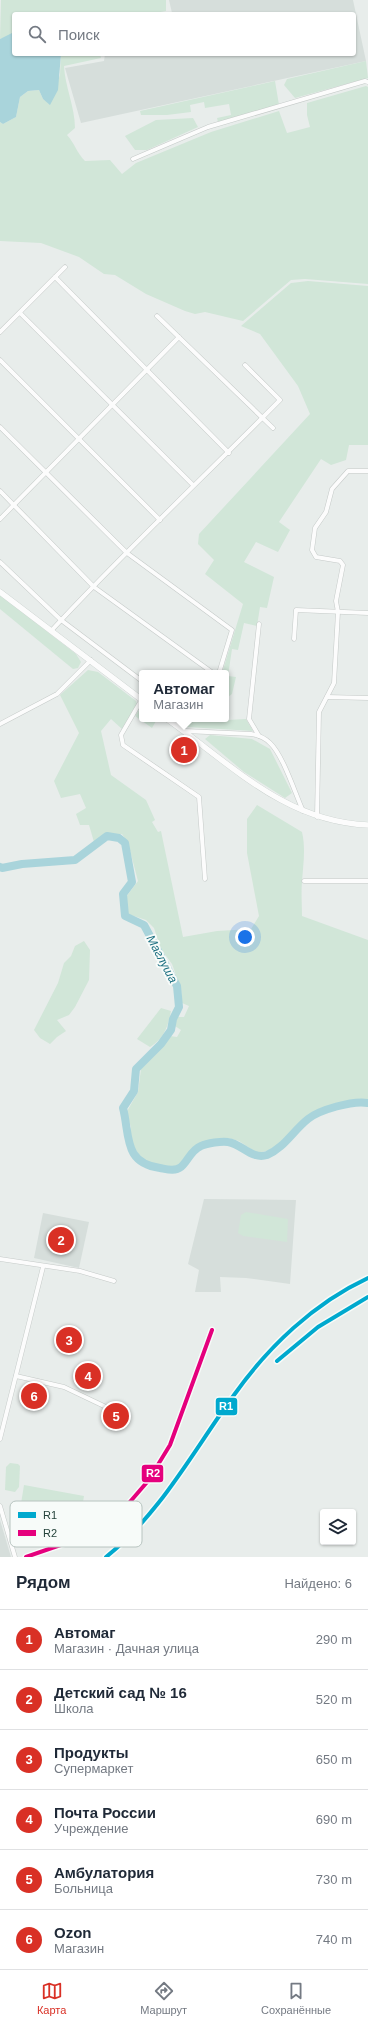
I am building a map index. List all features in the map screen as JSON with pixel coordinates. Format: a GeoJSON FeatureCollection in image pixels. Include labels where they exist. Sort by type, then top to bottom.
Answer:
{"type":"FeatureCollection","features":[{"type":"Feature","properties":{"kind":"main road"},"geometry":{"type":"LineString","coordinates":[[0,592],[139,697]]}},
{"type":"Feature","properties":{"kind":"main road"},"geometry":{"type":"LineString","coordinates":[[172,722],[247,779],[282,802],[316,817],[342,824],[368,825]]}},
{"type":"Feature","properties":{"kind":"street"},"geometry":{"type":"LineString","coordinates":[[133,159],[208,127],[365,81],[368,82]]}},
{"type":"Feature","properties":{"kind":"street"},"geometry":{"type":"LineString","coordinates":[[0,332],[65,267]]}},
{"type":"Feature","properties":{"kind":"street"},"geometry":{"type":"LineString","coordinates":[[55,277],[229,453]]}},
{"type":"Feature","properties":{"kind":"street"},"geometry":{"type":"LineString","coordinates":[[20,313],[193,485]]}},
{"type":"Feature","properties":{"kind":"street"},"geometry":{"type":"LineString","coordinates":[[157,316],[272,428]]}},
{"type":"Feature","properties":{"kind":"street"},"geometry":{"type":"LineString","coordinates":[[0,519],[179,337]]}},
{"type":"Feature","properties":{"kind":"street"},"geometry":{"type":"LineString","coordinates":[[0,360],[160,520]]}},
{"type":"Feature","properties":{"kind":"street"},"geometry":{"type":"LineString","coordinates":[[52,631],[193,485],[229,453],[280,400],[245,365]]}},
{"type":"Feature","properties":{"kind":"street"},"geometry":{"type":"LineString","coordinates":[[0,427],[128,553],[232,630],[220,670]]}},
{"type":"Feature","properties":{"kind":"street"},"geometry":{"type":"LineString","coordinates":[[316,817],[319,712],[334,683],[338,612],[336,601],[343,564],[340,561],[316,557],[312,550],[315,528],[326,512],[332,489],[348,471],[368,471]]}},
{"type":"Feature","properties":{"kind":"street"},"geometry":{"type":"LineString","coordinates":[[0,491],[94,587],[210,670]]}},
{"type":"Feature","properties":{"kind":"street"},"geometry":{"type":"LineString","coordinates":[[0,562],[61,620],[139,678]]}},
{"type":"Feature","properties":{"kind":"street"},"geometry":{"type":"LineString","coordinates":[[294,638],[296,610],[368,613]]}},
{"type":"Feature","properties":{"kind":"street"},"geometry":{"type":"LineString","coordinates":[[259,624],[248,719],[259,736],[270,743],[279,755],[303,811]]}},
{"type":"Feature","properties":{"kind":"street"},"geometry":{"type":"LineString","coordinates":[[0,724],[57,694],[91,660]]}},
{"type":"Feature","properties":{"kind":"street"},"geometry":{"type":"LineString","coordinates":[[327,697],[368,698]]}},
{"type":"Feature","properties":{"kind":"street"},"geometry":{"type":"LineString","coordinates":[[139,704],[121,735],[123,745],[199,797],[205,879]]}},
{"type":"Feature","properties":{"kind":"street"},"geometry":{"type":"LineString","coordinates":[[185,731],[259,736]]}},
{"type":"Feature","properties":{"kind":"street"},"geometry":{"type":"LineString","coordinates":[[304,881],[368,881]]}},
{"type":"Feature","properties":{"kind":"street"},"geometry":{"type":"LineString","coordinates":[[0,1259],[43,1267],[80,1271],[114,1280]]}},
{"type":"Feature","properties":{"kind":"street"},"geometry":{"type":"LineString","coordinates":[[0,1439],[43,1267]]}},
{"type":"Feature","properties":{"kind":"street"},"geometry":{"type":"LineString","coordinates":[[16,1376],[64,1387],[106,1407]]}},
{"type":"Feature","properties":{"kind":"street"},"geometry":{"type":"LineString","coordinates":[[0,1506],[10,1540]]}},
{"type":"Feature","properties":{"kind":"street"},"geometry":{"type":"LineString","coordinates":[[12,1547],[15,1557]]}},
{"type":"Feature","properties":{"kind":"shaded area"},"geometry":{"type":"Polygon","coordinates":[[[169,0],[353,0],[356,12],[172,12],[169,0]]]}},
{"type":"Feature","properties":{"kind":"shaded area"},"geometry":{"type":"Polygon","coordinates":[[[356,14],[366,61],[81,123],[65,68],[104,61],[105,56],[356,56],[356,14]]]}},
{"type":"Feature","properties":{"kind":"shaded area"},"geometry":{"type":"Polygon","coordinates":[[[204,1199],[296,1200],[290,1284],[246,1278],[220,1277],[221,1292],[195,1292],[199,1270],[188,1264],[204,1199]]]}},
{"type":"Feature","properties":{"kind":"shaded area"},"geometry":{"type":"Polygon","coordinates":[[[43,1213],[89,1222],[79,1268],[34,1258],[43,1213]]]}},
{"type":"Feature","properties":{"kind":"shaded area"},"geometry":{"type":"Polygon","coordinates":[[[0,1520],[11,1557],[0,1557],[0,1520]]]}},
{"type":"Feature","properties":{"kind":"green space"},"geometry":{"type":"Polygon","coordinates":[[[1,0],[166,0],[166,11],[161,12],[12,12],[12,35],[0,39],[1,0]]]}},
{"type":"Feature","properties":{"kind":"green space"},"geometry":{"type":"Polygon","coordinates":[[[61,56],[100,56],[101,58],[64,66],[66,82],[75,120],[75,128],[67,135],[85,161],[110,160],[122,174],[136,163],[211,132],[279,111],[287,133],[310,127],[307,115],[307,103],[366,86],[368,87],[368,284],[305,279],[291,280],[243,321],[205,312],[195,314],[185,311],[146,294],[115,275],[104,274],[79,257],[41,243],[0,241],[0,122],[3,124],[16,117],[20,97],[28,91],[39,90],[43,99],[50,104],[60,75],[61,56]]]}},
{"type":"Feature","properties":{"kind":"green space"},"geometry":{"type":"Polygon","coordinates":[[[366,61],[368,78],[295,98],[284,85],[287,79],[366,61]]]}},
{"type":"Feature","properties":{"kind":"green space"},"geometry":{"type":"Polygon","coordinates":[[[275,81],[279,105],[218,122],[217,118],[231,115],[229,104],[205,108],[204,102],[190,105],[191,112],[167,115],[141,115],[140,111],[275,81]]]}},
{"type":"Feature","properties":{"kind":"green space"},"geometry":{"type":"Polygon","coordinates":[[[193,118],[198,127],[147,150],[135,150],[125,136],[156,120],[193,118]]]}},
{"type":"Feature","properties":{"kind":"green space"},"geometry":{"type":"Polygon","coordinates":[[[308,281],[368,286],[368,445],[349,445],[346,460],[331,465],[321,459],[279,522],[290,530],[278,552],[256,542],[244,562],[274,577],[267,608],[260,607],[257,626],[244,623],[238,650],[232,649],[229,670],[223,670],[243,604],[205,574],[214,560],[198,544],[199,534],[310,414],[298,386],[260,334],[241,326],[291,283],[308,281]]]}},
{"type":"Feature","properties":{"kind":"green space"},"geometry":{"type":"Polygon","coordinates":[[[0,595],[76,654],[81,662],[78,668],[73,669],[0,609],[0,595]]]}},
{"type":"Feature","properties":{"kind":"green space"},"geometry":{"type":"Polygon","coordinates":[[[88,670],[98,672],[136,701],[137,704],[122,729],[111,719],[101,731],[111,775],[146,800],[155,820],[152,822],[158,832],[161,831],[183,937],[217,931],[251,929],[259,916],[247,853],[247,819],[257,805],[302,832],[304,851],[302,916],[368,940],[368,1100],[362,1099],[345,1101],[319,1110],[306,1117],[279,1144],[266,1151],[257,1153],[239,1141],[228,1138],[200,1143],[187,1154],[179,1165],[173,1167],[152,1164],[144,1160],[134,1148],[129,1136],[131,1127],[126,1113],[138,1092],[141,1069],[163,1046],[170,1036],[177,1037],[181,1030],[175,1026],[177,1017],[184,1017],[189,1006],[182,1003],[181,989],[172,964],[161,949],[154,928],[146,920],[128,914],[126,897],[138,881],[128,843],[122,834],[107,834],[94,842],[89,825],[80,825],[76,814],[86,808],[80,794],[61,798],[54,781],[79,733],[60,695],[88,670]]]}},
{"type":"Feature","properties":{"kind":"green space"},"geometry":{"type":"Polygon","coordinates":[[[229,676],[236,677],[232,694],[229,696],[229,676]]]}},
{"type":"Feature","properties":{"kind":"green space"},"geometry":{"type":"Polygon","coordinates":[[[139,710],[139,719],[135,716],[139,710]]]}},
{"type":"Feature","properties":{"kind":"green space"},"geometry":{"type":"Polygon","coordinates":[[[246,719],[253,731],[187,727],[180,722],[229,722],[229,720],[246,719]]]}},
{"type":"Feature","properties":{"kind":"green space"},"geometry":{"type":"Polygon","coordinates":[[[144,722],[155,722],[152,728],[144,722]]]}},
{"type":"Feature","properties":{"kind":"green space"},"geometry":{"type":"Polygon","coordinates":[[[210,735],[252,739],[270,749],[292,793],[285,798],[244,772],[205,739],[210,735]]]}},
{"type":"Feature","properties":{"kind":"green space"},"geometry":{"type":"Polygon","coordinates":[[[84,941],[90,950],[89,980],[75,1007],[69,1015],[57,1020],[66,1031],[50,1044],[40,1038],[34,1030],[58,983],[64,963],[71,956],[75,946],[84,941]]]}},
{"type":"Feature","properties":{"kind":"green space"},"geometry":{"type":"Polygon","coordinates":[[[161,1008],[171,1011],[168,1022],[165,1032],[155,1044],[150,1047],[137,1039],[161,1008]]]}},
{"type":"Feature","properties":{"kind":"green space"},"geometry":{"type":"Polygon","coordinates":[[[246,1212],[288,1219],[287,1242],[243,1236],[238,1233],[241,1215],[246,1212]]]}},
{"type":"Feature","properties":{"kind":"green space"},"geometry":{"type":"Polygon","coordinates":[[[10,1463],[18,1464],[20,1466],[19,1487],[15,1492],[5,1490],[6,1467],[10,1463]]]}},
{"type":"Feature","properties":{"kind":"green space"},"geometry":{"type":"Polygon","coordinates":[[[24,1485],[84,1496],[83,1501],[21,1501],[24,1485]]]}},
{"type":"Feature","properties":{"kind":"water"},"geometry":{"type":"Polygon","coordinates":[[[12,33],[12,56],[61,56],[58,90],[50,105],[43,99],[39,90],[28,91],[20,97],[16,117],[3,124],[0,122],[0,39],[12,33]]]}},
{"type":"Feature","properties":{"kind":"waterway","name":"Маглуша"},"geometry":{"type":"LineString","coordinates":[[0,867],[75,860],[107,836],[119,838],[125,843],[132,882],[123,894],[125,916],[144,925],[177,986],[179,1007],[173,1019],[171,1030],[161,1044],[136,1069],[134,1091],[123,1108],[130,1146],[134,1154],[140,1160],[148,1165],[173,1170],[179,1169],[198,1148],[214,1142],[233,1143],[252,1154],[262,1156],[267,1155],[283,1144],[308,1119],[320,1112],[345,1104],[362,1102],[368,1103]]}},
{"type":"Feature","properties":{"kind":"railway"},"geometry":{"type":"LineString","coordinates":[[131,1501],[148,1481],[170,1445],[212,1330]]}},
{"type":"Feature","properties":{"kind":"railway"},"geometry":{"type":"LineString","coordinates":[[26,1557],[55,1547]]}},
{"type":"Feature","properties":{"kind":"transit line","name":"R1"},"geometry":{"type":"LineString","coordinates":[[142,1522],[160,1501],[247,1377],[277,1343],[311,1313],[329,1300],[368,1278]]}},
{"type":"Feature","properties":{"kind":"transit line","name":"R1"},"geometry":{"type":"LineString","coordinates":[[277,1361],[318,1327],[368,1297]]}},
{"type":"Feature","properties":{"kind":"transit line","name":"R2"},"geometry":{"type":"LineString","coordinates":[[131,1501],[148,1481],[170,1445],[212,1330]]}},
{"type":"Feature","properties":{"kind":"transit line","name":"R2"},"geometry":{"type":"LineString","coordinates":[[26,1557],[55,1547]]}},
{"type":"Feature","properties":{"kind":"transit line","name":"R1"},"geometry":{"type":"LineString","coordinates":[[106,1557],[118,1547]]}},
{"type":"Feature","properties":{"kind":"place","name":"Автомаг"},"geometry":{"type":"Point","coordinates":[184,750]}},
{"type":"Feature","properties":{"kind":"place","name":"Детский сад № 16"},"geometry":{"type":"Point","coordinates":[61,1240]}},
{"type":"Feature","properties":{"kind":"place","name":"Продукты"},"geometry":{"type":"Point","coordinates":[69,1340]}},
{"type":"Feature","properties":{"kind":"place","name":"Почта России"},"geometry":{"type":"Point","coordinates":[88,1376]}},
{"type":"Feature","properties":{"kind":"place","name":"Ozon"},"geometry":{"type":"Point","coordinates":[34,1396]}},
{"type":"Feature","properties":{"kind":"place","name":"Амбулатория"},"geometry":{"type":"Point","coordinates":[116,1416]}}]}
